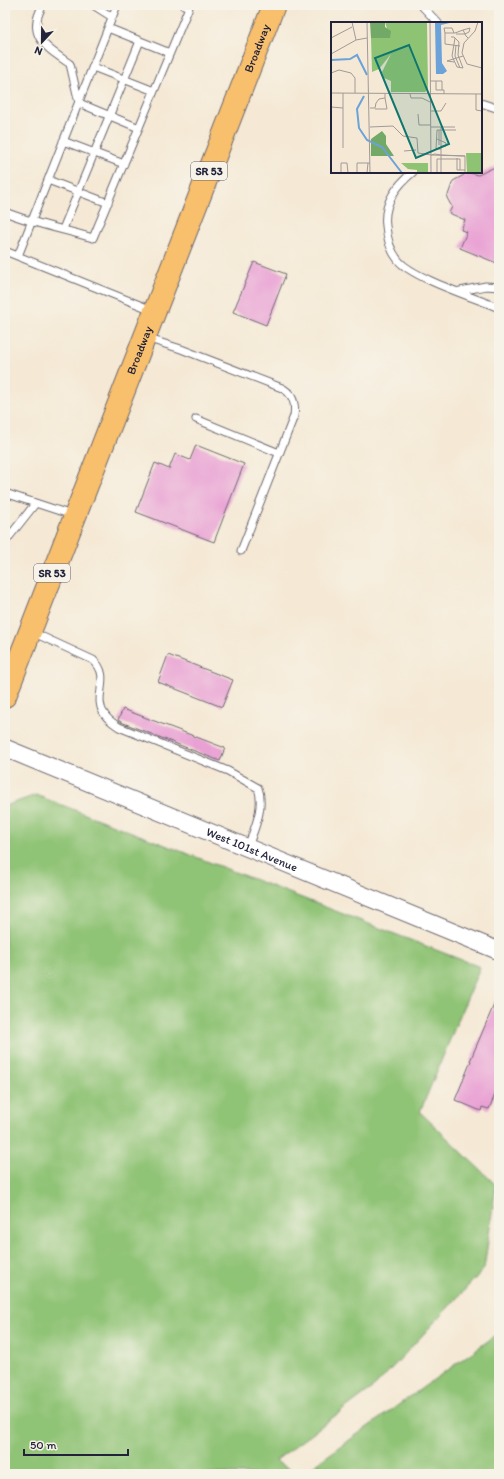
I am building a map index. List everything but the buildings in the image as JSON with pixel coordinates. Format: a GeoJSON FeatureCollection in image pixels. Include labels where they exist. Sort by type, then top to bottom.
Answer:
{"type":"FeatureCollection","features":[{"type":"Feature","properties":{"kind":"main road","name":"Broadway"},"geometry":{"type":"LineString","coordinates":[[5,696],[274,5]]}},
{"type":"Feature","properties":{"kind":"street","name":"West 101st Avenue"},"geometry":{"type":"LineString","coordinates":[[5,748],[499,951]]}},
{"type":"Feature","properties":{"kind":"lane"},"geometry":{"type":"LineString","coordinates":[[43,5],[37,16],[36,29],[42,44],[70,64],[79,103]]}},
{"type":"Feature","properties":{"kind":"lane"},"geometry":{"type":"LineString","coordinates":[[93,5],[112,17]]}},
{"type":"Feature","properties":{"kind":"lane"},"geometry":{"type":"LineString","coordinates":[[18,256],[117,5]]}},
{"type":"Feature","properties":{"kind":"lane"},"geometry":{"type":"LineString","coordinates":[[5,212],[31,222],[63,229],[93,238],[189,7],[184,5]]}},
{"type":"Feature","properties":{"kind":"lane"},"geometry":{"type":"LineString","coordinates":[[421,5],[437,22]]}},
{"type":"Feature","properties":{"kind":"lane"},"geometry":{"type":"LineString","coordinates":[[108,28],[170,53]]}},
{"type":"Feature","properties":{"kind":"lane"},"geometry":{"type":"LineString","coordinates":[[63,229],[140,41]]}},
{"type":"Feature","properties":{"kind":"lane"},"geometry":{"type":"LineString","coordinates":[[92,67],[154,91]]}},
{"type":"Feature","properties":{"kind":"lane"},"geometry":{"type":"LineString","coordinates":[[79,103],[139,128]]}},
{"type":"Feature","properties":{"kind":"lane"},"geometry":{"type":"LineString","coordinates":[[482,103],[499,109]]}},
{"type":"Feature","properties":{"kind":"lane"},"geometry":{"type":"LineString","coordinates":[[63,141],[124,164]]}},
{"type":"Feature","properties":{"kind":"lane"},"geometry":{"type":"LineString","coordinates":[[412,173],[391,197],[384,216],[387,242],[398,261],[416,274],[499,308]]}},
{"type":"Feature","properties":{"kind":"lane"},"geometry":{"type":"LineString","coordinates":[[48,180],[108,203]]}},
{"type":"Feature","properties":{"kind":"lane"},"geometry":{"type":"LineString","coordinates":[[5,250],[154,311]]}},
{"type":"Feature","properties":{"kind":"lane"},"geometry":{"type":"LineString","coordinates":[[459,291],[486,286],[499,287]]}},
{"type":"Feature","properties":{"kind":"lane"},"geometry":{"type":"LineString","coordinates":[[144,337],[200,356],[289,392],[292,397],[294,412],[241,551]]}},
{"type":"Feature","properties":{"kind":"lane"},"geometry":{"type":"LineString","coordinates":[[196,419],[279,453]]}},
{"type":"Feature","properties":{"kind":"lane"},"geometry":{"type":"LineString","coordinates":[[5,492],[35,504],[75,516]]}},
{"type":"Feature","properties":{"kind":"lane"},"geometry":{"type":"LineString","coordinates":[[5,542],[35,504]]}},
{"type":"Feature","properties":{"kind":"lane"},"geometry":{"type":"LineString","coordinates":[[30,631],[93,660],[100,666],[102,673],[100,706],[105,716],[119,727],[228,771],[258,788],[261,797],[260,809],[248,848]]}},
{"type":"Feature","properties":{"kind":"green space"},"geometry":{"type":"Polygon","coordinates":[[[36,795],[480,967],[420,1112],[496,1185],[484,1269],[376,1385],[275,1461],[298,1474],[5,1474],[5,806],[36,795]]]}},
{"type":"Feature","properties":{"kind":"green space"},"geometry":{"type":"Polygon","coordinates":[[[499,1333],[499,1474],[302,1474],[499,1333]]]}}]}
